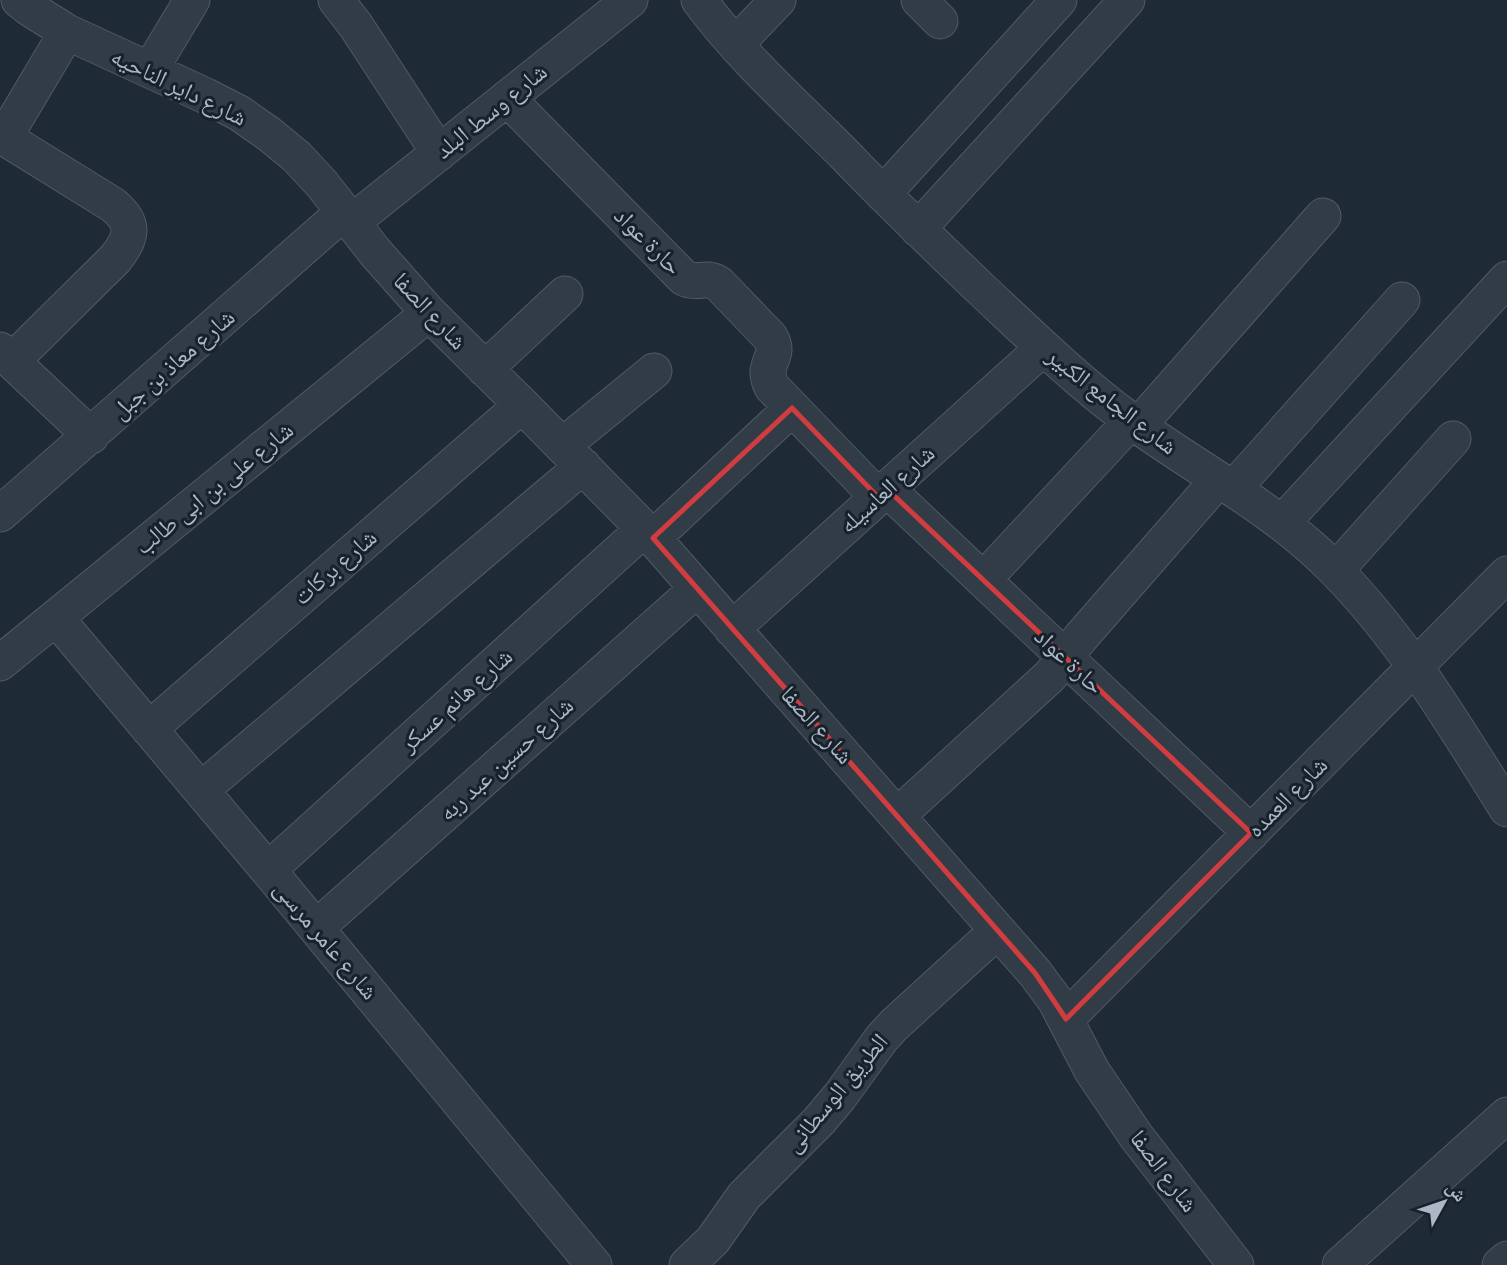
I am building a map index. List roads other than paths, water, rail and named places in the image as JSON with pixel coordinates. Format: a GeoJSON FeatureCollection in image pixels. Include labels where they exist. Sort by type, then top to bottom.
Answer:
{"type":"FeatureCollection","features":[{"type":"Feature","properties":{"kind":"street"},"geometry":{"type":"LineString","coordinates":[[149,70],[192,0]]}},
{"type":"Feature","properties":{"kind":"street"},"geometry":{"type":"LineString","coordinates":[[336,0],[439,153]]}},
{"type":"Feature","properties":{"kind":"street","name":"شارع وسط البلد"},"geometry":{"type":"LineString","coordinates":[[348,217],[439,153],[630,0]]}},
{"type":"Feature","properties":{"kind":"street","name":"شارع الجامع الكبير"},"geometry":{"type":"LineString","coordinates":[[699,0],[736,44],[883,194],[1043,348],[1135,423],[1282,523],[1336,570],[1378,617],[1502,790]]}},
{"type":"Feature","properties":{"kind":"street"},"geometry":{"type":"LineString","coordinates":[[736,44],[778,0]]}},
{"type":"Feature","properties":{"kind":"street"},"geometry":{"type":"LineString","coordinates":[[883,194],[1059,0]]}},
{"type":"Feature","properties":{"kind":"street"},"geometry":{"type":"LineString","coordinates":[[918,229],[1127,0]]}},
{"type":"Feature","properties":{"kind":"street","name":"شارع داير الناحيه"},"geometry":{"type":"LineString","coordinates":[[27,3],[67,32],[239,113],[297,157],[348,217]]}},
{"type":"Feature","properties":{"kind":"street"},"geometry":{"type":"LineString","coordinates":[[67,32],[2,136],[114,205],[122,212],[130,230],[115,259],[6,356],[91,436]]}},
{"type":"Feature","properties":{"kind":"street","name":"حارة عواد"},"geometry":{"type":"LineString","coordinates":[[507,98],[684,278],[695,282],[713,280],[719,284],[770,337],[775,352],[767,370],[768,379],[792,408],[882,493],[983,580],[1251,833]]}},
{"type":"Feature","properties":{"kind":"street"},"geometry":{"type":"LineString","coordinates":[[983,580],[1135,423],[1323,216]]}},
{"type":"Feature","properties":{"kind":"street","name":"شارع الصفا"},"geometry":{"type":"LineString","coordinates":[[348,217],[429,313],[648,534],[1035,973],[1055,1000],[1092,1071],[1128,1124],[1236,1265]]}},
{"type":"Feature","properties":{"kind":"street","name":"شارع معاذ بن جبل"},"geometry":{"type":"LineString","coordinates":[[0,514],[348,217]]}},
{"type":"Feature","properties":{"kind":"street"},"geometry":{"type":"LineString","coordinates":[[1282,523],[1507,279]]}},
{"type":"Feature","properties":{"kind":"street"},"geometry":{"type":"LineString","coordinates":[[485,369],[565,294]]}},
{"type":"Feature","properties":{"kind":"street"},"geometry":{"type":"LineString","coordinates":[[898,815],[1033,694],[1081,637],[1402,300]]}},
{"type":"Feature","properties":{"kind":"street","name":"شارع على بن ابى طالب"},"geometry":{"type":"LineString","coordinates":[[0,663],[429,313]]}},
{"type":"Feature","properties":{"kind":"street","name":"شارع العاسيله"},"geometry":{"type":"LineString","coordinates":[[732,629],[1043,348]]}},
{"type":"Feature","properties":{"kind":"street"},"geometry":{"type":"LineString","coordinates":[[201,790],[572,456],[654,370]]}},
{"type":"Feature","properties":{"kind":"street","name":"شارع بركات"},"geometry":{"type":"LineString","coordinates":[[149,729],[522,405]]}},
{"type":"Feature","properties":{"kind":"street","name":"شارع هانم عسكر"},"geometry":{"type":"LineString","coordinates":[[268,870],[792,408]]}},
{"type":"Feature","properties":{"kind":"street"},"geometry":{"type":"LineString","coordinates":[[1336,570],[1453,439]]}},
{"type":"Feature","properties":{"kind":"street","name":"شارع العمده"},"geometry":{"type":"LineString","coordinates":[[1066,1019],[1507,574]]}},
{"type":"Feature","properties":{"kind":"street","name":"شارع حسين عبد ربه"},"geometry":{"type":"LineString","coordinates":[[316,928],[697,589]]}},
{"type":"Feature","properties":{"kind":"street","name":"شارع عامر مرسى"},"geometry":{"type":"LineString","coordinates":[[56,618],[594,1265]]}},
{"type":"Feature","properties":{"kind":"street","name":"الطريق الوسطانى"},"geometry":{"type":"LineString","coordinates":[[687,1265],[713,1240],[744,1196],[833,1104],[894,1025],[997,931]]}},
{"type":"Feature","properties":{"kind":"street"},"geometry":{"type":"LineString","coordinates":[[1339,1265],[1507,1115]]}},
{"type":"Feature","properties":{"kind":"street"},"geometry":{"type":"LineString","coordinates":[[1500,1265],[1507,1259]]}}]}
